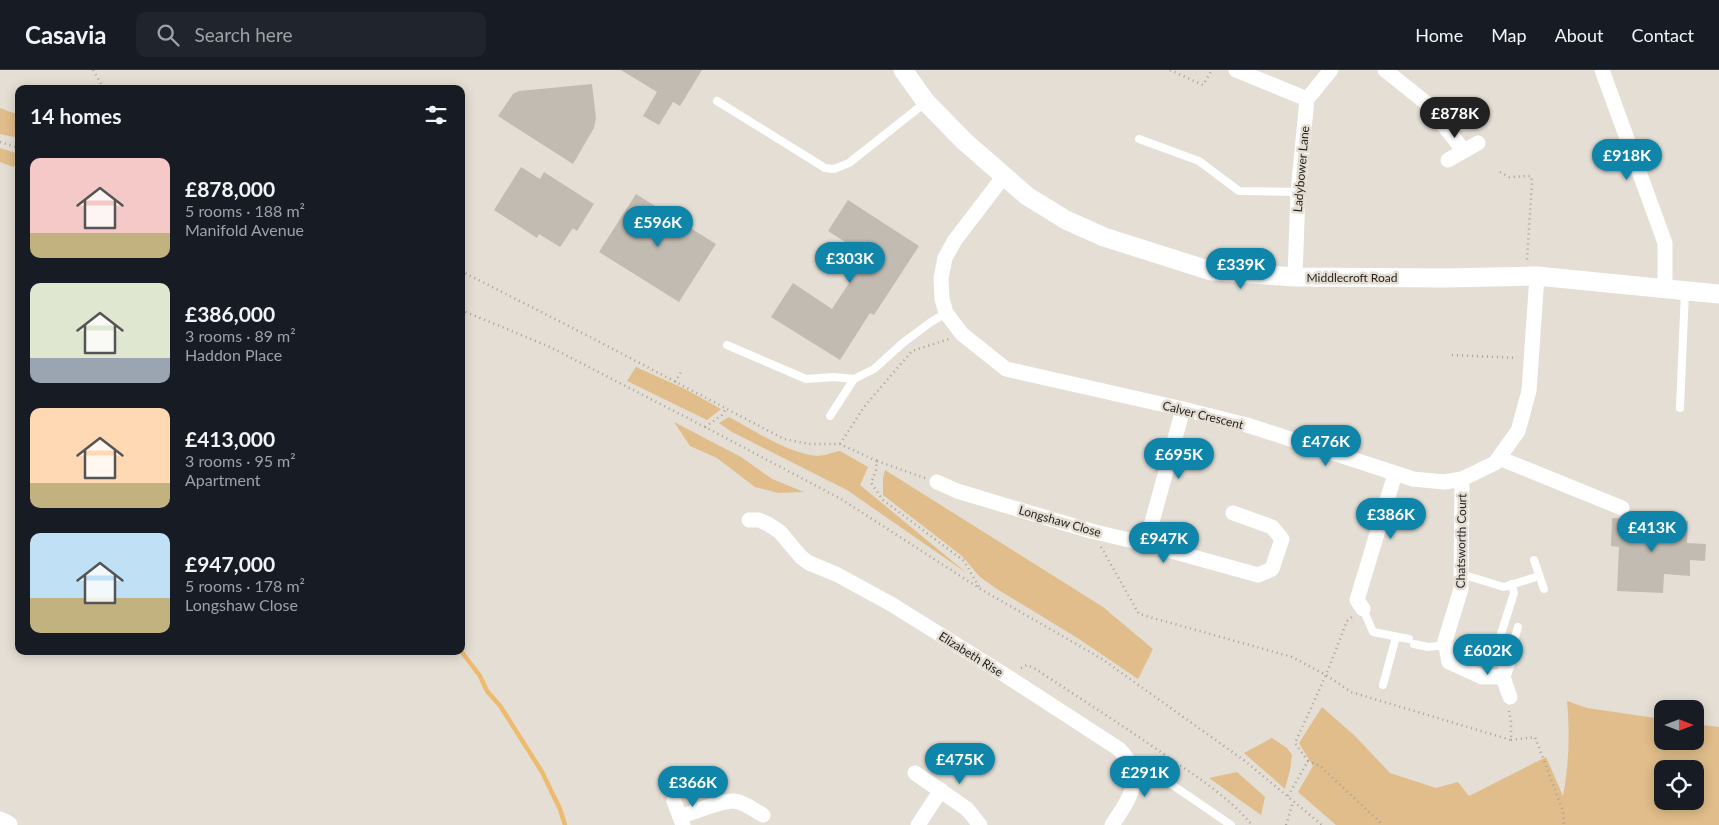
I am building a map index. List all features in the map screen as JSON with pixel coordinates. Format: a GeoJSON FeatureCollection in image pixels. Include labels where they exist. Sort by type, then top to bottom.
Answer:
{"type":"FeatureCollection","features":[{"type":"Feature","properties":{"kind":"street","name":"Middlecroft Road"},"geometry":{"type":"LineString","coordinates":[[903,70],[926,102],[964,141],[1027,196],[1066,220],[1104,237],[1211,271],[1295,277],[1446,278],[1531,276],[1719,294]]}},
{"type":"Feature","properties":{"kind":"street"},"geometry":{"type":"LineString","coordinates":[[1236,70],[1307,99],[1331,70]]}},
{"type":"Feature","properties":{"kind":"street"},"geometry":{"type":"LineString","coordinates":[[1385,70],[1425,102],[1464,151]]}},
{"type":"Feature","properties":{"kind":"street"},"geometry":{"type":"LineString","coordinates":[[1602,70],[1665,243],[1665,289]]}},
{"type":"Feature","properties":{"kind":"street","name":"Ladybower Lane"},"geometry":{"type":"LineString","coordinates":[[1295,277],[1298,192],[1307,99]]}},
{"type":"Feature","properties":{"kind":"street"},"geometry":{"type":"LineString","coordinates":[[1448,160],[1478,142]]}},
{"type":"Feature","properties":{"kind":"street","name":"Calver Crescent"},"geometry":{"type":"LineString","coordinates":[[1004,176],[955,240],[945,258],[941,278],[942,299],[946,313],[962,334],[1006,369],[1247,425],[1413,479],[1444,482],[1462,480],[1495,463],[1518,431],[1529,391],[1531,276]]}},
{"type":"Feature","properties":{"kind":"street"},"geometry":{"type":"LineString","coordinates":[[1146,544],[1183,409]]}},
{"type":"Feature","properties":{"kind":"street"},"geometry":{"type":"LineString","coordinates":[[1499,458],[1622,508]]}},
{"type":"Feature","properties":{"kind":"street"},"geometry":{"type":"LineString","coordinates":[[1363,609],[1357,600],[1395,474]]}},
{"type":"Feature","properties":{"kind":"street","name":"Chatsworth Court"},"geometry":{"type":"LineString","coordinates":[[1446,645],[1445,641],[1461,589],[1462,480]]}},
{"type":"Feature","properties":{"kind":"street","name":"Longshaw Close"},"geometry":{"type":"LineString","coordinates":[[937,482],[957,491],[1091,531],[1258,575],[1272,570],[1282,539],[1272,527],[1233,513]]}},
{"type":"Feature","properties":{"kind":"street","name":"Elizabeth Rise"},"geometry":{"type":"LineString","coordinates":[[749,520],[759,520],[768,524],[780,532],[801,557],[809,563],[836,574],[891,604],[1119,749],[1128,758],[1133,779]]}},
{"type":"Feature","properties":{"kind":"street"},"geometry":{"type":"LineString","coordinates":[[1446,645],[1449,662],[1482,677],[1503,677]]}},
{"type":"Feature","properties":{"kind":"street"},"geometry":{"type":"LineString","coordinates":[[1510,655],[1503,677],[1510,697]]}},
{"type":"Feature","properties":{"kind":"street"},"geometry":{"type":"LineString","coordinates":[[914,773],[967,809],[980,825]]}},
{"type":"Feature","properties":{"kind":"street"},"geometry":{"type":"LineString","coordinates":[[1112,825],[1133,788],[1133,779]]}},
{"type":"Feature","properties":{"kind":"street"},"geometry":{"type":"LineString","coordinates":[[918,825],[941,790]]}},
{"type":"Feature","properties":{"kind":"street"},"geometry":{"type":"LineString","coordinates":[[674,801],[682,821],[716,805],[734,801],[748,806],[762,815]]}},
{"type":"Feature","properties":{"kind":"street"},"geometry":{"type":"LineString","coordinates":[[0,821],[8,825]]}},
{"type":"Feature","properties":{"kind":"lane"},"geometry":{"type":"LineString","coordinates":[[717,101],[825,168],[834,170],[849,163],[926,102]]}},
{"type":"Feature","properties":{"kind":"lane"},"geometry":{"type":"LineString","coordinates":[[1139,138],[1199,161],[1239,191],[1298,192]]}},
{"type":"Feature","properties":{"kind":"lane"},"geometry":{"type":"LineString","coordinates":[[1680,408],[1685,291]]}},
{"type":"Feature","properties":{"kind":"lane"},"geometry":{"type":"LineString","coordinates":[[727,345],[806,379],[834,377],[854,379],[868,374],[904,342],[946,313]]}},
{"type":"Feature","properties":{"kind":"lane"},"geometry":{"type":"LineString","coordinates":[[830,416],[854,379]]}},
{"type":"Feature","properties":{"kind":"lane"},"geometry":{"type":"LineString","coordinates":[[1534,560],[1544,588]]}},
{"type":"Feature","properties":{"kind":"lane"},"geometry":{"type":"LineString","coordinates":[[1461,574],[1504,587],[1539,576]]}},
{"type":"Feature","properties":{"kind":"lane"},"geometry":{"type":"LineString","coordinates":[[1500,637],[1514,593],[1512,584]]}},
{"type":"Feature","properties":{"kind":"lane"},"geometry":{"type":"LineString","coordinates":[[1363,609],[1373,632],[1428,647],[1446,645]]}},
{"type":"Feature","properties":{"kind":"lane"},"geometry":{"type":"LineString","coordinates":[[1510,655],[1518,627]]}},
{"type":"Feature","properties":{"kind":"lane"},"geometry":{"type":"LineString","coordinates":[[1383,685],[1396,637]]}},
{"type":"Feature","properties":{"kind":"lane"},"geometry":{"type":"LineString","coordinates":[[1133,779],[1156,778],[1168,782],[1230,825]]}},
{"type":"Feature","properties":{"kind":"path"},"geometry":{"type":"LineString","coordinates":[[93,70],[102,85]]}},
{"type":"Feature","properties":{"kind":"path"},"geometry":{"type":"LineString","coordinates":[[1170,70],[1202,85],[1212,70]]}},
{"type":"Feature","properties":{"kind":"path"},"geometry":{"type":"LineString","coordinates":[[0,142],[15,147]]}},
{"type":"Feature","properties":{"kind":"path"},"geometry":{"type":"LineString","coordinates":[[1500,172],[1509,177],[1531,176],[1531,276]]}},
{"type":"Feature","properties":{"kind":"path"},"geometry":{"type":"LineString","coordinates":[[465,273],[784,439],[809,444],[840,444],[877,461],[937,482]]}},
{"type":"Feature","properties":{"kind":"path"},"geometry":{"type":"LineString","coordinates":[[465,312],[550,347],[705,426],[841,500],[979,588],[1102,659],[1245,761],[1322,825]]}},
{"type":"Feature","properties":{"kind":"path"},"geometry":{"type":"LineString","coordinates":[[840,444],[864,407],[912,351],[962,334]]}},
{"type":"Feature","properties":{"kind":"path"},"geometry":{"type":"LineString","coordinates":[[1452,355],[1531,358]]}},
{"type":"Feature","properties":{"kind":"path"},"geometry":{"type":"LineString","coordinates":[[675,382],[681,372]]}},
{"type":"Feature","properties":{"kind":"path"},"geometry":{"type":"LineString","coordinates":[[705,426],[722,415],[726,409]]}},
{"type":"Feature","properties":{"kind":"path"},"geometry":{"type":"LineString","coordinates":[[877,461],[871,483],[883,500],[964,561],[979,588]]}},
{"type":"Feature","properties":{"kind":"path"},"geometry":{"type":"LineString","coordinates":[[1091,531],[1139,614],[1292,657],[1326,675],[1351,692],[1511,740],[1535,737],[1563,811],[1564,825]]}},
{"type":"Feature","properties":{"kind":"path"},"geometry":{"type":"LineString","coordinates":[[1363,609],[1347,621],[1326,675],[1295,743],[1308,761],[1320,766],[1383,825]]}},
{"type":"Feature","properties":{"kind":"path"},"geometry":{"type":"LineString","coordinates":[[1012,680],[1022,667],[1034,668],[1144,740],[1203,782],[1233,805],[1252,825]]}},
{"type":"Feature","properties":{"kind":"path"},"geometry":{"type":"LineString","coordinates":[[1511,722],[1511,740]]}},
{"type":"Feature","properties":{"kind":"path"},"geometry":{"type":"LineString","coordinates":[[1287,797],[1308,761]]}},
{"type":"Feature","properties":{"kind":"path"},"geometry":{"type":"LineString","coordinates":[[1286,825],[1293,802]]}},
{"type":"Feature","properties":{"kind":"shaded area"},"geometry":{"type":"Polygon","coordinates":[[[0,108],[15,114],[15,137],[0,134],[0,108]]]}},
{"type":"Feature","properties":{"kind":"shaded area"},"geometry":{"type":"Polygon","coordinates":[[[0,148],[15,153],[15,166],[13,167],[0,162],[0,148]]]}},
{"type":"Feature","properties":{"kind":"shaded area"},"geometry":{"type":"Polygon","coordinates":[[[636,367],[685,389],[721,409],[707,420],[627,381],[636,367]]]}},
{"type":"Feature","properties":{"kind":"shaded area"},"geometry":{"type":"Polygon","coordinates":[[[729,417],[794,451],[817,456],[840,451],[868,467],[860,485],[968,574],[847,490],[732,432],[719,423],[729,417]]]}},
{"type":"Feature","properties":{"kind":"shaded area"},"geometry":{"type":"Polygon","coordinates":[[[674,422],[741,457],[772,479],[804,492],[778,493],[755,487],[717,458],[690,446],[674,422]]]}},
{"type":"Feature","properties":{"kind":"shaded area"},"geometry":{"type":"Polygon","coordinates":[[[885,470],[1103,607],[1153,649],[1138,679],[1079,639],[980,577],[962,556],[883,495],[885,470]]]}},
{"type":"Feature","properties":{"kind":"shaded area"},"geometry":{"type":"Polygon","coordinates":[[[1567,701],[1587,708],[1654,718],[1654,750],[1704,750],[1704,725],[1719,727],[1719,825],[1336,825],[1298,792],[1313,766],[1299,743],[1322,707],[1355,736],[1390,773],[1436,788],[1458,782],[1469,796],[1546,757],[1563,796],[1569,737],[1567,701]]]}},
{"type":"Feature","properties":{"kind":"shaded area"},"geometry":{"type":"Polygon","coordinates":[[[1272,738],[1287,748],[1292,755],[1285,789],[1244,753],[1272,738]]]}},
{"type":"Feature","properties":{"kind":"shaded area"},"geometry":{"type":"Polygon","coordinates":[[[1237,772],[1265,797],[1261,815],[1209,778],[1237,772]]]}},
{"type":"Feature","properties":{"kind":"building"},"geometry":{"type":"Polygon","coordinates":[[[621,70],[702,70],[680,106],[673,102],[659,125],[643,116],[657,92],[621,70]]]}},
{"type":"Feature","properties":{"kind":"building"},"geometry":{"type":"Polygon","coordinates":[[[592,84],[596,118],[594,128],[573,164],[498,116],[513,94],[519,91],[592,84]]]}},
{"type":"Feature","properties":{"kind":"building"},"geometry":{"type":"Polygon","coordinates":[[[521,167],[540,179],[544,172],[594,204],[577,231],[573,228],[560,247],[539,234],[537,238],[494,210],[521,167]]]}},
{"type":"Feature","properties":{"kind":"building"},"geometry":{"type":"Polygon","coordinates":[[[636,194],[716,244],[679,302],[599,252],[636,194]]]}},
{"type":"Feature","properties":{"kind":"building"},"geometry":{"type":"Polygon","coordinates":[[[848,200],[919,246],[874,315],[870,313],[840,360],[771,317],[793,283],[832,309],[867,256],[828,231],[848,200]]]}},
{"type":"Feature","properties":{"kind":"building"},"geometry":{"type":"Polygon","coordinates":[[[1612,518],[1688,521],[1687,543],[1706,544],[1705,561],[1690,560],[1690,576],[1664,574],[1663,593],[1617,591],[1619,547],[1611,546],[1612,518]]]}},
{"type":"Feature","properties":{"kind":"waterway"},"geometry":{"type":"LineString","coordinates":[[464,655],[480,676],[487,691],[501,707],[542,772],[560,809],[565,825]]}}]}
